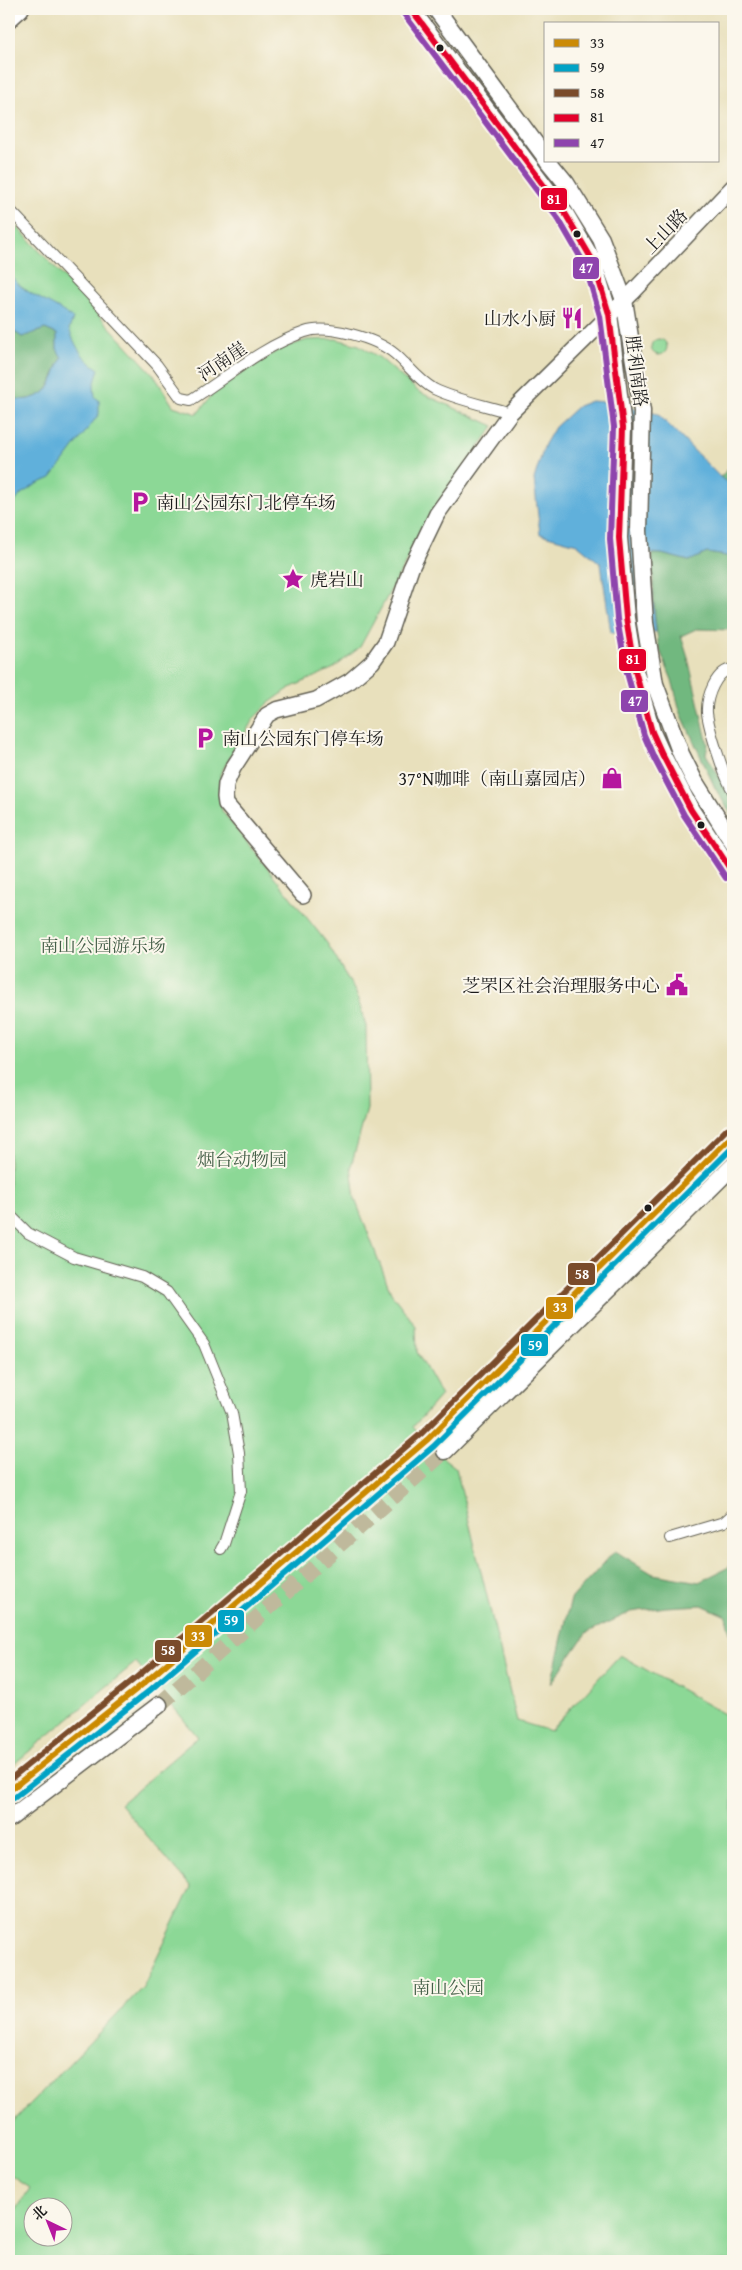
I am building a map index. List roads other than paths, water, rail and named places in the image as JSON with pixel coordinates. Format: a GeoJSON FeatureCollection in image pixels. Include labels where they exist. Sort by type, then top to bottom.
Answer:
{"type":"FeatureCollection","features":[{"type":"Feature","properties":{"kind":"main road","name":"胜利南路"},"geometry":{"type":"LineString","coordinates":[[411,9],[566,215],[593,261],[610,321],[624,427],[619,538],[626,618],[634,667],[652,732],[691,810],[733,873]]}},
{"type":"Feature","properties":{"kind":"main road"},"geometry":{"type":"LineString","coordinates":[[436,9],[544,156]]}},
{"type":"Feature","properties":{"kind":"main road"},"geometry":{"type":"LineString","coordinates":[[549,162],[566,183],[601,238],[624,300]]}},
{"type":"Feature","properties":{"kind":"main road","name":"胜利南路"},"geometry":{"type":"LineString","coordinates":[[624,300],[630,325],[642,411],[639,531],[645,623],[655,684],[681,754],[695,782],[733,842]]}},
{"type":"Feature","properties":{"kind":"main road"},"geometry":{"type":"LineString","coordinates":[[428,1439],[733,1135]]}},
{"type":"Feature","properties":{"kind":"main road"},"geometry":{"type":"LineString","coordinates":[[445,1452],[733,1166]]}},
{"type":"Feature","properties":{"kind":"main road"},"geometry":{"type":"LineString","coordinates":[[9,1790],[143,1684]]}},
{"type":"Feature","properties":{"kind":"main road"},"geometry":{"type":"LineString","coordinates":[[9,1819],[160,1705]]}},
{"type":"Feature","properties":{"kind":"street"},"geometry":{"type":"LineString","coordinates":[[9,20],[21,9]]}},
{"type":"Feature","properties":{"kind":"street","name":"上山路"},"geometry":{"type":"LineString","coordinates":[[303,895],[229,809],[224,797],[226,784],[245,746],[267,715],[276,710],[316,700],[350,681],[372,662],[386,642],[411,568],[437,514],[510,412],[610,321],[624,300],[733,187]]}},
{"type":"Feature","properties":{"kind":"street","name":"河南崖"},"geometry":{"type":"LineString","coordinates":[[9,209],[157,365],[181,398],[191,400],[281,342],[307,331],[336,331],[356,335],[394,353],[414,374],[434,389],[510,412]]}},
{"type":"Feature","properties":{"kind":"street"},"geometry":{"type":"LineString","coordinates":[[733,669],[728,669],[716,681],[710,695],[707,712],[724,774],[733,791]]}},
{"type":"Feature","properties":{"kind":"street"},"geometry":{"type":"LineString","coordinates":[[9,1214],[28,1233],[74,1257],[142,1277],[168,1292],[204,1344],[232,1413],[239,1453],[242,1491],[221,1549]]}},
{"type":"Feature","properties":{"kind":"street"},"geometry":{"type":"LineString","coordinates":[[670,1538],[724,1522],[733,1514]]}},
{"type":"Feature","properties":{"kind":"water"},"geometry":{"type":"Polygon","coordinates":[[[9,271],[13,279],[28,292],[66,313],[73,319],[69,329],[77,347],[99,369],[94,386],[95,397],[99,400],[99,414],[51,478],[21,494],[12,506],[9,518],[9,395],[15,399],[23,400],[43,393],[51,384],[62,358],[57,349],[57,334],[45,329],[22,337],[9,328],[9,271]]]}},
{"type":"Feature","properties":{"kind":"water"},"geometry":{"type":"Polygon","coordinates":[[[591,401],[606,402],[658,414],[720,477],[730,485],[733,484],[733,557],[707,553],[689,561],[662,554],[648,553],[656,632],[611,633],[601,564],[577,544],[540,534],[534,479],[545,444],[555,427],[578,406],[591,401]]]}},
{"type":"Feature","properties":{"kind":"tunnel"},"geometry":{"type":"LineString","coordinates":[[143,1684],[428,1439]]}},
{"type":"Feature","properties":{"kind":"tunnel"},"geometry":{"type":"LineString","coordinates":[[159,1705],[445,1451]]}},
{"type":"Feature","properties":{"kind":"place","name":"山水小厨"},"geometry":{"type":"Point","coordinates":[572,318]}},
{"type":"Feature","properties":{"kind":"place","name":"南山公园东门北停车场"},"geometry":{"type":"Point","coordinates":[140,502]}},
{"type":"Feature","properties":{"kind":"place","name":"虎岩山"},"geometry":{"type":"Point","coordinates":[293,579]}},
{"type":"Feature","properties":{"kind":"place","name":"南山公园东门停车场"},"geometry":{"type":"Point","coordinates":[205,738]}},
{"type":"Feature","properties":{"kind":"place","name":"37°N咖啡（南山嘉园店）"},"geometry":{"type":"Point","coordinates":[612,778]}},
{"type":"Feature","properties":{"kind":"place","name":"芝罘区社会治理服务中心"},"geometry":{"type":"Point","coordinates":[677,985]}},
{"type":"Feature","properties":{"kind":"park label","name":"南山公园游乐场"},"geometry":{"type":"Point","coordinates":[103,945]}},
{"type":"Feature","properties":{"kind":"park label","name":"烟台动物园"},"geometry":{"type":"Point","coordinates":[242,1159]}},
{"type":"Feature","properties":{"kind":"park label","name":"南山公园"},"geometry":{"type":"Point","coordinates":[448,1987]}}]}
